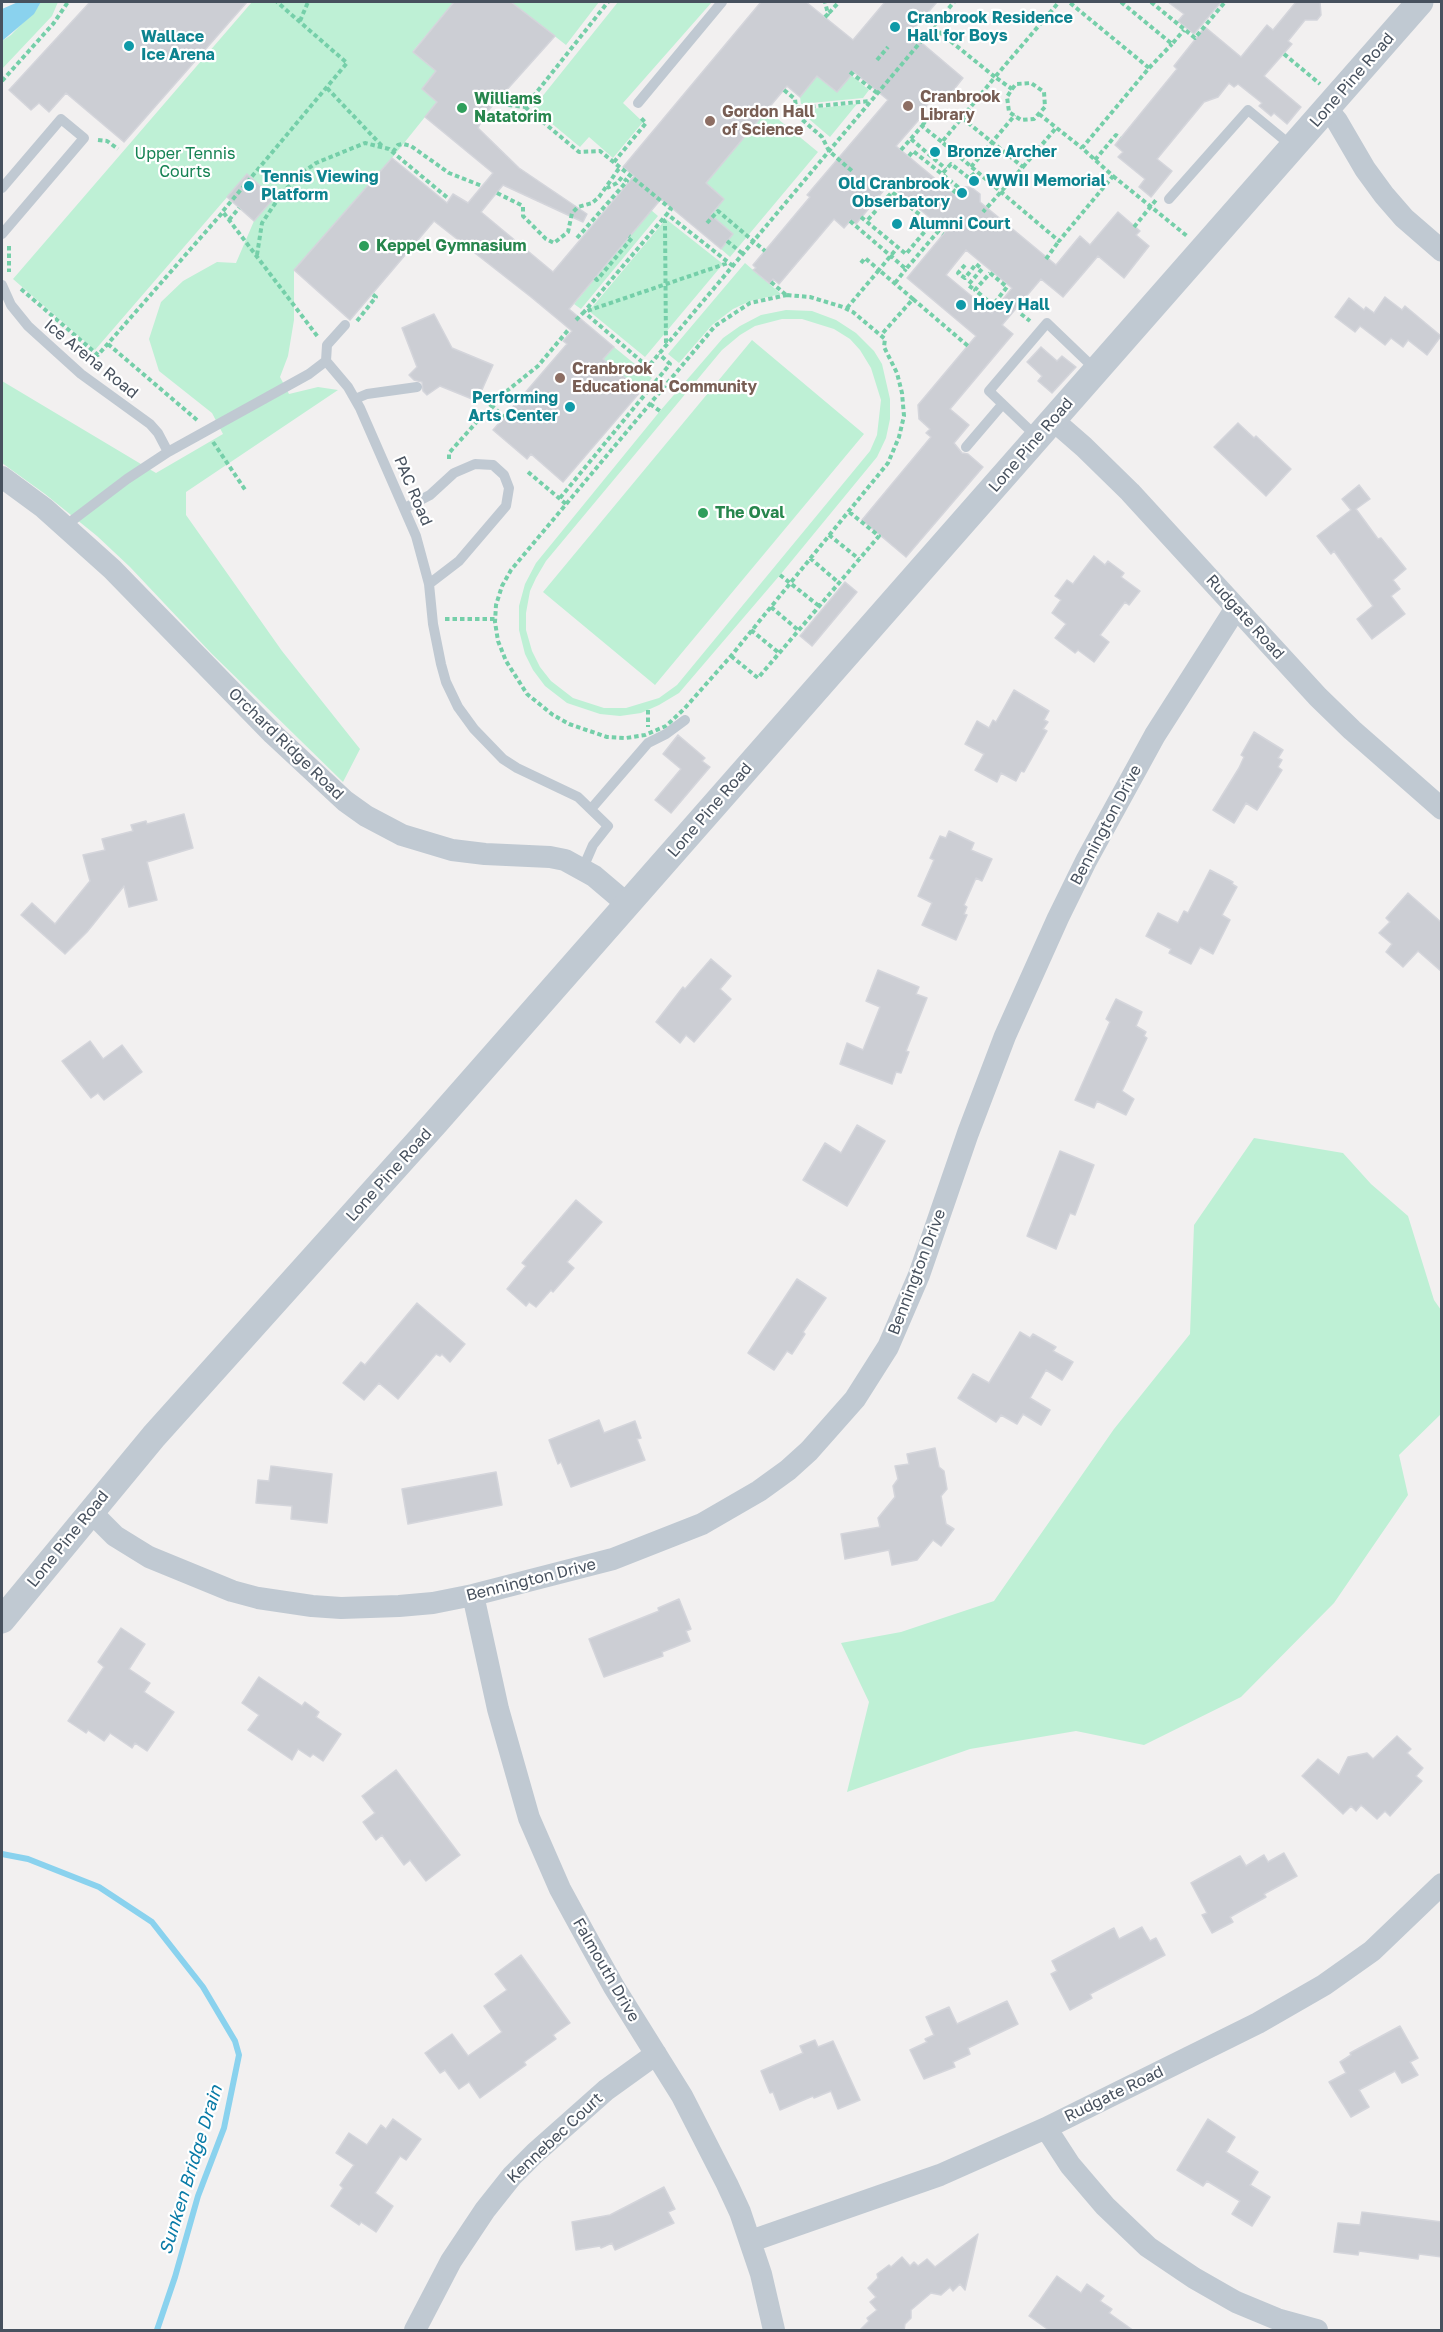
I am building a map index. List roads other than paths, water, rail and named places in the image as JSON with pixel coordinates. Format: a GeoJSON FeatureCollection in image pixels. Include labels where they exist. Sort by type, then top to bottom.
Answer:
{"type":"FeatureCollection","features":[{"type":"Feature","properties":{"kind":"street","name":"Lone Pine Road"},"geometry":{"type":"LineString","coordinates":[[2,1620],[90,1511],[193,1391],[436,1122],[1293,147],[1326,98],[1420,2]]}},
{"type":"Feature","properties":{"kind":"street"},"geometry":{"type":"LineString","coordinates":[[1326,98],[1365,170],[1404,218],[1442,251]]}},
{"type":"Feature","properties":{"kind":"street","name":"Rudgate Road"},"geometry":{"type":"LineString","coordinates":[[1045,429],[1091,453],[1335,713],[1442,809]]}},
{"type":"Feature","properties":{"kind":"street","name":"Orchard Ridge Road"},"geometry":{"type":"LineString","coordinates":[[2,477],[65,526],[112,569],[273,734],[338,795],[366,816],[402,835],[442,848],[485,854],[550,857],[565,861],[583,868],[627,904]]}},
{"type":"Feature","properties":{"kind":"street","name":"Bennington Drive"},"geometry":{"type":"LineString","coordinates":[[90,1511],[115,1536],[149,1557],[207,1582],[258,1598],[312,1606],[365,1608],[433,1603],[613,1559],[702,1524],[759,1491],[788,1470],[809,1451],[855,1399],[883,1356],[908,1305],[994,1063],[1068,897],[1155,735],[1236,608]]}},
{"type":"Feature","properties":{"kind":"street","name":"Falmouth Drive"},"geometry":{"type":"LineString","coordinates":[[472,1595],[498,1709],[529,1818],[574,1916],[705,2137],[751,2241],[774,2331]]}},
{"type":"Feature","properties":{"kind":"street","name":"Rudgate Road"},"geometry":{"type":"LineString","coordinates":[[751,2241],[940,2175],[1046,2128],[1292,2005],[1372,1951],[1442,1884]]}},
{"type":"Feature","properties":{"kind":"street","name":"Kennebec Court"},"geometry":{"type":"LineString","coordinates":[[415,2331],[451,2261],[485,2210],[512,2176],[576,2115],[656,2054]]}},
{"type":"Feature","properties":{"kind":"street"},"geometry":{"type":"LineString","coordinates":[[1046,2128],[1070,2165],[1105,2206],[1157,2253],[1236,2302],[1277,2319],[1317,2331]]}},
{"type":"Feature","properties":{"kind":"lane"},"geometry":{"type":"LineString","coordinates":[[638,103],[722,2]]}},
{"type":"Feature","properties":{"kind":"lane"},"geometry":{"type":"LineString","coordinates":[[1169,199],[1248,110],[1293,147]]}},
{"type":"Feature","properties":{"kind":"lane"},"geometry":{"type":"LineString","coordinates":[[2,188],[62,119],[84,138],[4,237]]}},
{"type":"Feature","properties":{"kind":"lane","name":"Ice Arena Road"},"geometry":{"type":"LineString","coordinates":[[5,282],[11,305],[28,326],[81,374],[150,424],[158,433],[168,452]]}},
{"type":"Feature","properties":{"kind":"lane"},"geometry":{"type":"LineString","coordinates":[[1045,429],[1002,406],[988,392],[1047,323],[1096,370]]}},
{"type":"Feature","properties":{"kind":"lane"},"geometry":{"type":"LineString","coordinates":[[65,526],[127,479],[168,452],[299,380],[326,361],[327,345],[345,325]]}},
{"type":"Feature","properties":{"kind":"lane","name":"PAC Road"},"geometry":{"type":"LineString","coordinates":[[326,361],[355,399],[405,508],[422,554],[429,584],[433,624],[446,682],[458,707],[474,729],[503,759],[578,797],[608,826],[593,845],[583,868]]}},
{"type":"Feature","properties":{"kind":"lane"},"geometry":{"type":"LineString","coordinates":[[355,399],[367,394],[417,387]]}},
{"type":"Feature","properties":{"kind":"lane"},"geometry":{"type":"LineString","coordinates":[[966,447],[1002,406]]}},
{"type":"Feature","properties":{"kind":"lane"},"geometry":{"type":"LineString","coordinates":[[405,508],[430,495],[454,473],[475,464],[493,465],[504,475],[509,488],[506,506],[500,514],[459,561],[429,584]]}},
{"type":"Feature","properties":{"kind":"lane"},"geometry":{"type":"LineString","coordinates":[[591,809],[648,743],[666,734],[685,720]]}},
{"type":"Feature","properties":{"kind":"water"},"geometry":{"type":"Polygon","coordinates":[[[18,2],[41,2],[34,14],[2,41],[2,9],[18,2]]]}},
{"type":"Feature","properties":{"kind":"waterway","name":"Sunken Bridge Drain"},"geometry":{"type":"LineString","coordinates":[[2,1854],[28,1859],[99,1887],[152,1922],[203,1987],[235,2041],[239,2055],[224,2128],[198,2196],[157,2330]]}},
{"type":"Feature","properties":{"kind":"place","name":"Cranbrook Residence Hall for Boys"},"geometry":{"type":"Point","coordinates":[895,27]}},
{"type":"Feature","properties":{"kind":"place","name":"Wallace Ice Arena"},"geometry":{"type":"Point","coordinates":[129,46]}},
{"type":"Feature","properties":{"kind":"place","name":"Cranbrook Library"},"geometry":{"type":"Point","coordinates":[908,106]}},
{"type":"Feature","properties":{"kind":"place","name":"Williams Natatorim"},"geometry":{"type":"Point","coordinates":[462,108]}},
{"type":"Feature","properties":{"kind":"place","name":"Gordon Hall of Science"},"geometry":{"type":"Point","coordinates":[710,121]}},
{"type":"Feature","properties":{"kind":"place","name":"Bronze Archer"},"geometry":{"type":"Point","coordinates":[935,152]}},
{"type":"Feature","properties":{"kind":"place","name":"WWII Memorial"},"geometry":{"type":"Point","coordinates":[974,181]}},
{"type":"Feature","properties":{"kind":"place","name":"Tennis Viewing Platform"},"geometry":{"type":"Point","coordinates":[249,186]}},
{"type":"Feature","properties":{"kind":"place","name":"Old Cranbrook Obserbatory"},"geometry":{"type":"Point","coordinates":[962,193]}},
{"type":"Feature","properties":{"kind":"place","name":"Alumni Court"},"geometry":{"type":"Point","coordinates":[897,224]}},
{"type":"Feature","properties":{"kind":"place","name":"Keppel Gymnasium"},"geometry":{"type":"Point","coordinates":[364,246]}},
{"type":"Feature","properties":{"kind":"place","name":"Hoey Hall"},"geometry":{"type":"Point","coordinates":[961,305]}},
{"type":"Feature","properties":{"kind":"place","name":"Cranbrook Educational Community"},"geometry":{"type":"Point","coordinates":[560,378]}},
{"type":"Feature","properties":{"kind":"place","name":"Performing Arts Center"},"geometry":{"type":"Point","coordinates":[570,407]}},
{"type":"Feature","properties":{"kind":"place","name":"The Oval"},"geometry":{"type":"Point","coordinates":[703,513]}},
{"type":"Feature","properties":{"kind":"park label","name":"Upper Tennis Courts"},"geometry":{"type":"Point","coordinates":[185,163]}}]}
